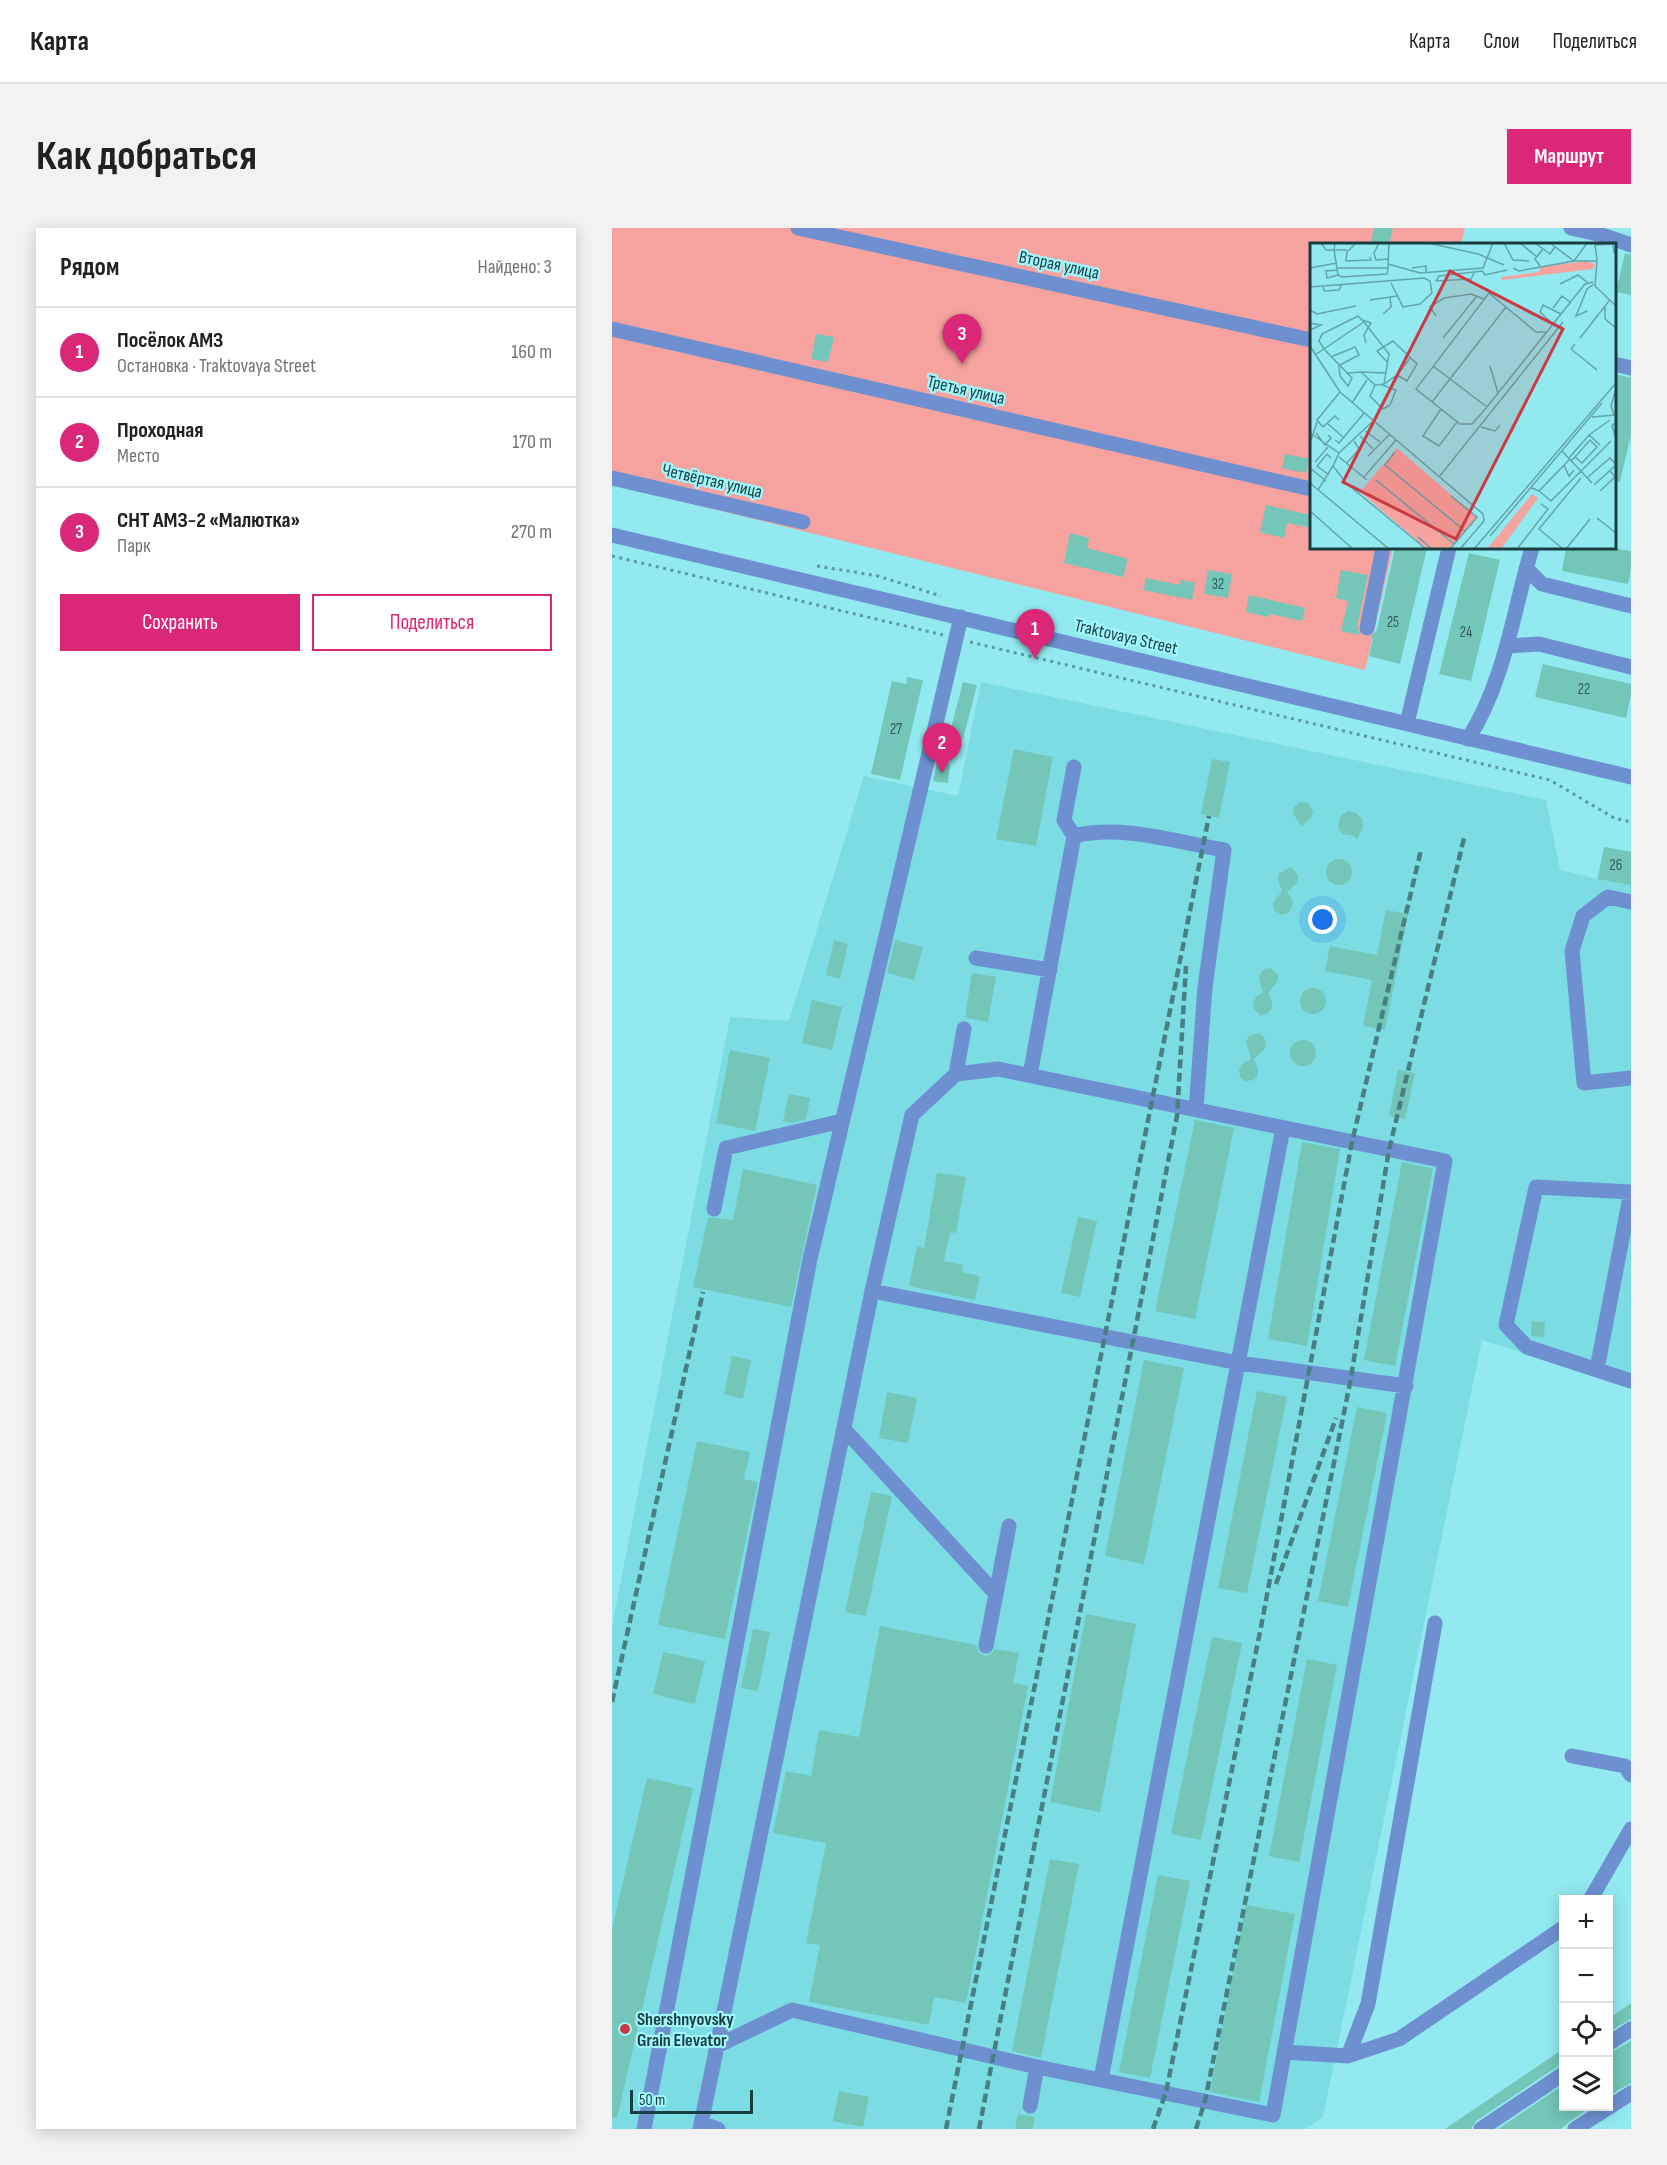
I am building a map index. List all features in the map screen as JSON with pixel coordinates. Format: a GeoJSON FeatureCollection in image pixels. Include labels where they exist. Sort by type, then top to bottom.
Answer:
{"type":"FeatureCollection","features":[{"type":"Feature","properties":{"kind":"street","name":"Вторая улица"},"geometry":{"type":"LineString","coordinates":[[798,228],[1310,340]]}},
{"type":"Feature","properties":{"kind":"street"},"geometry":{"type":"LineString","coordinates":[[1571,228],[1602,235],[1631,246]]}},
{"type":"Feature","properties":{"kind":"street","name":"Третья улица"},"geometry":{"type":"LineString","coordinates":[[612,329],[1310,489]]}},
{"type":"Feature","properties":{"kind":"street"},"geometry":{"type":"LineString","coordinates":[[1616,364],[1631,368]]}},
{"type":"Feature","properties":{"kind":"street","name":"Четвёртая улица"},"geometry":{"type":"LineString","coordinates":[[612,478],[803,522]]}},
{"type":"Feature","properties":{"kind":"street","name":"Traktovaya Street"},"geometry":{"type":"LineString","coordinates":[[612,536],[1631,777]]}},
{"type":"Feature","properties":{"kind":"street"},"geometry":{"type":"LineString","coordinates":[[1368,628],[1383,549]]}},
{"type":"Feature","properties":{"kind":"street"},"geometry":{"type":"LineString","coordinates":[[1407,723],[1449,549]]}},
{"type":"Feature","properties":{"kind":"street"},"geometry":{"type":"LineString","coordinates":[[1468,739],[1477,725],[1508,646],[1532,549]]}},
{"type":"Feature","properties":{"kind":"street"},"geometry":{"type":"LineString","coordinates":[[1526,568],[1542,584],[1631,606]]}},
{"type":"Feature","properties":{"kind":"street"},"geometry":{"type":"LineString","coordinates":[[644,2129],[810,1258],[961,617]]}},
{"type":"Feature","properties":{"kind":"street"},"geometry":{"type":"LineString","coordinates":[[1508,646],[1539,644],[1631,667]]}},
{"type":"Feature","properties":{"kind":"street"},"geometry":{"type":"LineString","coordinates":[[1030,1075],[1074,836],[1064,820],[1074,767]]}},
{"type":"Feature","properties":{"kind":"street"},"geometry":{"type":"LineString","coordinates":[[1074,836],[1095,831],[1136,834],[1224,850],[1204,987],[1196,1110]]}},
{"type":"Feature","properties":{"kind":"street"},"geometry":{"type":"LineString","coordinates":[[1631,902],[1608,897],[1583,916],[1572,951],[1584,1083],[1631,1078]]}},
{"type":"Feature","properties":{"kind":"street"},"geometry":{"type":"LineString","coordinates":[[976,958],[1050,970]]}},
{"type":"Feature","properties":{"kind":"street"},"geometry":{"type":"LineString","coordinates":[[956,1074],[964,1029]]}},
{"type":"Feature","properties":{"kind":"street"},"geometry":{"type":"LineString","coordinates":[[717,2046],[792,2010],[1036,2067],[1273,2115],[1445,1161],[998,1069],[956,1074],[912,1115],[872,1291],[700,2126],[718,2129]]}},
{"type":"Feature","properties":{"kind":"street"},"geometry":{"type":"LineString","coordinates":[[714,1209],[726,1148],[842,1121]]}},
{"type":"Feature","properties":{"kind":"street"},"geometry":{"type":"LineString","coordinates":[[1101,2079],[1283,1128]]}},
{"type":"Feature","properties":{"kind":"street"},"geometry":{"type":"LineString","coordinates":[[1597,1370],[1631,1192],[1536,1187],[1506,1325],[1527,1347],[1597,1370],[1631,1381]]}},
{"type":"Feature","properties":{"kind":"street"},"geometry":{"type":"LineString","coordinates":[[872,1291],[1239,1363],[1406,1386]]}},
{"type":"Feature","properties":{"kind":"street"},"geometry":{"type":"LineString","coordinates":[[844,1429],[996,1594]]}},
{"type":"Feature","properties":{"kind":"street"},"geometry":{"type":"LineString","coordinates":[[986,1646],[1009,1526]]}},
{"type":"Feature","properties":{"kind":"street"},"geometry":{"type":"LineString","coordinates":[[1348,2056],[1368,2004],[1435,1623]]}},
{"type":"Feature","properties":{"kind":"street"},"geometry":{"type":"LineString","coordinates":[[1572,1756],[1624,1766],[1631,1775]]}},
{"type":"Feature","properties":{"kind":"street"},"geometry":{"type":"LineString","coordinates":[[1592,1895],[1631,1828]]}},
{"type":"Feature","properties":{"kind":"street"},"geometry":{"type":"LineString","coordinates":[[1284,2052],[1348,2056],[1399,2039],[1559,1931]]}},
{"type":"Feature","properties":{"kind":"street"},"geometry":{"type":"LineString","coordinates":[[1613,2041],[1631,2029]]}},
{"type":"Feature","properties":{"kind":"street"},"geometry":{"type":"LineString","coordinates":[[1030,2106],[1036,2067]]}},
{"type":"Feature","properties":{"kind":"street"},"geometry":{"type":"LineString","coordinates":[[1481,2129],[1559,2077]]}},
{"type":"Feature","properties":{"kind":"street"},"geometry":{"type":"LineString","coordinates":[[1575,2129],[1631,2093]]}},
{"type":"Feature","properties":{"kind":"path"},"geometry":{"type":"LineString","coordinates":[[612,556],[1550,780],[1614,818],[1631,822]]}},
{"type":"Feature","properties":{"kind":"shaded area"},"geometry":{"type":"Polygon","coordinates":[[[612,228],[1465,228],[1461,243],[1310,243],[1310,549],[1393,549],[1365,670],[612,484],[612,228]]]}},
{"type":"Feature","properties":{"kind":"shaded area"},"geometry":{"type":"Polygon","coordinates":[[[981,682],[1546,800],[1560,870],[1597,879],[1604,847],[1631,852],[1631,1387],[1482,1340],[1323,2117],[1305,2129],[612,2129],[612,1627],[730,1017],[789,1021],[864,776],[958,796],[981,682]]]}},
{"type":"Feature","properties":{"kind":"building"},"geometry":{"type":"Polygon","coordinates":[[[1374,228],[1393,228],[1389,243],[1371,242],[1374,228]]]}},
{"type":"Feature","properties":{"kind":"building"},"geometry":{"type":"Polygon","coordinates":[[[1625,253],[1631,255],[1631,295],[1616,292],[1625,253]]]}},
{"type":"Feature","properties":{"kind":"building"},"geometry":{"type":"Polygon","coordinates":[[[816,334],[834,337],[828,362],[811,359],[816,334]]]}},
{"type":"Feature","properties":{"kind":"building"},"geometry":{"type":"Polygon","coordinates":[[[1616,374],[1631,378],[1631,435],[1620,482],[1616,481],[1616,374]]]}},
{"type":"Feature","properties":{"kind":"building"},"geometry":{"type":"Polygon","coordinates":[[[1285,454],[1309,459],[1306,473],[1282,468],[1285,454]]]}},
{"type":"Feature","properties":{"kind":"building"},"geometry":{"type":"Polygon","coordinates":[[[1266,505],[1310,515],[1310,528],[1287,523],[1284,538],[1260,532],[1266,505]]]}},
{"type":"Feature","properties":{"kind":"building"},"geometry":{"type":"Polygon","coordinates":[[[1070,533],[1089,538],[1087,548],[1128,559],[1123,577],[1064,563],[1070,533]]]}},
{"type":"Feature","properties":{"kind":"building"},"geometry":{"type":"Polygon","coordinates":[[[1616,548],[1631,551],[1628,584],[1562,571],[1566,549],[1616,548]]]}},
{"type":"Feature","properties":{"kind":"building"},"geometry":{"type":"Polygon","coordinates":[[[1395,549],[1427,549],[1400,664],[1369,656],[1373,638],[1370,637],[1377,630],[1395,549]]]}},
{"type":"Feature","properties":{"kind":"building"},"geometry":{"type":"Polygon","coordinates":[[[1469,553],[1500,560],[1471,681],[1439,674],[1469,553]]]}},
{"type":"Feature","properties":{"kind":"building"},"geometry":{"type":"Polygon","coordinates":[[[1208,570],[1232,574],[1228,598],[1204,594],[1208,570]]]}},
{"type":"Feature","properties":{"kind":"building"},"geometry":{"type":"Polygon","coordinates":[[[1341,570],[1368,575],[1357,626],[1360,635],[1341,631],[1348,601],[1336,598],[1341,570]]]}},
{"type":"Feature","properties":{"kind":"building"},"geometry":{"type":"Polygon","coordinates":[[[1146,578],[1180,585],[1181,580],[1195,583],[1192,600],[1143,590],[1146,578]]]}},
{"type":"Feature","properties":{"kind":"building"},"geometry":{"type":"Polygon","coordinates":[[[1249,595],[1305,608],[1302,621],[1270,614],[1269,617],[1246,612],[1249,595]]]}},
{"type":"Feature","properties":{"kind":"building"},"geometry":{"type":"Polygon","coordinates":[[[1543,664],[1631,684],[1626,718],[1535,697],[1543,664]]]}},
{"type":"Feature","properties":{"kind":"building"},"geometry":{"type":"Polygon","coordinates":[[[907,677],[923,680],[900,780],[871,774],[892,681],[906,684],[907,677]]]}},
{"type":"Feature","properties":{"kind":"building"},"geometry":{"type":"Polygon","coordinates":[[[963,682],[977,685],[963,739],[949,736],[963,682]]]}},
{"type":"Feature","properties":{"kind":"building"},"geometry":{"type":"Polygon","coordinates":[[[1014,749],[1053,757],[1036,846],[996,839],[1014,749]]]}},
{"type":"Feature","properties":{"kind":"building"},"geometry":{"type":"Polygon","coordinates":[[[1212,759],[1230,762],[1219,818],[1201,814],[1212,759]]]}},
{"type":"Feature","properties":{"kind":"building"},"geometry":{"type":"Polygon","coordinates":[[[937,763],[950,764],[948,783],[933,781],[937,763]]]}},
{"type":"Feature","properties":{"kind":"building"},"geometry":{"type":"Polygon","coordinates":[[[1299,802],[1308,803],[1313,812],[1311,818],[1301,826],[1293,813],[1294,807],[1299,802]]]}},
{"type":"Feature","properties":{"kind":"building"},"geometry":{"type":"Polygon","coordinates":[[[1348,811],[1356,813],[1362,819],[1363,827],[1357,840],[1354,836],[1342,834],[1338,827],[1341,815],[1348,811]]]}},
{"type":"Feature","properties":{"kind":"building"},"geometry":{"type":"Polygon","coordinates":[[[1604,847],[1631,852],[1631,885],[1598,879],[1604,847]]]}},
{"type":"Feature","properties":{"kind":"building"},"geometry":{"type":"Polygon","coordinates":[[[1339,859],[1348,863],[1352,872],[1348,881],[1339,885],[1330,881],[1326,872],[1330,863],[1339,859]]]}},
{"type":"Feature","properties":{"kind":"building"},"geometry":{"type":"Polygon","coordinates":[[[1291,867],[1298,875],[1298,882],[1287,892],[1293,902],[1292,908],[1288,913],[1282,915],[1274,910],[1273,903],[1282,891],[1278,880],[1279,873],[1291,867]]]}},
{"type":"Feature","properties":{"kind":"building"},"geometry":{"type":"Polygon","coordinates":[[[1386,910],[1408,914],[1385,1030],[1363,1026],[1372,980],[1325,971],[1330,946],[1377,955],[1386,910]]]}},
{"type":"Feature","properties":{"kind":"building"},"geometry":{"type":"Polygon","coordinates":[[[834,940],[848,944],[840,979],[826,975],[834,940]]]}},
{"type":"Feature","properties":{"kind":"building"},"geometry":{"type":"Polygon","coordinates":[[[895,940],[923,947],[914,980],[887,973],[895,940]]]}},
{"type":"Feature","properties":{"kind":"building"},"geometry":{"type":"Polygon","coordinates":[[[1271,968],[1278,975],[1278,981],[1268,993],[1272,1001],[1272,1008],[1261,1016],[1254,1009],[1253,1003],[1256,997],[1263,992],[1259,979],[1260,973],[1271,968]]]}},
{"type":"Feature","properties":{"kind":"building"},"geometry":{"type":"Polygon","coordinates":[[[972,973],[996,977],[988,1022],[965,1018],[972,973]]]}},
{"type":"Feature","properties":{"kind":"building"},"geometry":{"type":"Polygon","coordinates":[[[1313,988],[1322,992],[1326,1001],[1322,1010],[1313,1014],[1304,1010],[1300,1001],[1304,992],[1313,988]]]}},
{"type":"Feature","properties":{"kind":"building"},"geometry":{"type":"Polygon","coordinates":[[[812,1000],[842,1007],[832,1050],[802,1043],[812,1000]]]}},
{"type":"Feature","properties":{"kind":"building"},"geometry":{"type":"Polygon","coordinates":[[[1259,1033],[1264,1037],[1266,1043],[1264,1050],[1254,1059],[1258,1075],[1254,1080],[1245,1081],[1240,1077],[1239,1070],[1242,1064],[1251,1059],[1246,1042],[1249,1036],[1259,1033]]]}},
{"type":"Feature","properties":{"kind":"building"},"geometry":{"type":"Polygon","coordinates":[[[1303,1040],[1312,1044],[1316,1053],[1312,1062],[1303,1066],[1294,1062],[1290,1053],[1294,1044],[1303,1040]]]}},
{"type":"Feature","properties":{"kind":"building"},"geometry":{"type":"Polygon","coordinates":[[[730,1050],[770,1058],[755,1131],[716,1123],[730,1050]]]}},
{"type":"Feature","properties":{"kind":"building"},"geometry":{"type":"Polygon","coordinates":[[[1398,1070],[1415,1073],[1405,1119],[1389,1116],[1398,1070]]]}},
{"type":"Feature","properties":{"kind":"building"},"geometry":{"type":"Polygon","coordinates":[[[789,1094],[810,1098],[806,1119],[792,1123],[783,1121],[789,1094]]]}},
{"type":"Feature","properties":{"kind":"building"},"geometry":{"type":"Polygon","coordinates":[[[1195,1120],[1234,1128],[1195,1319],[1155,1311],[1195,1120]]]}},
{"type":"Feature","properties":{"kind":"building"},"geometry":{"type":"Polygon","coordinates":[[[1302,1142],[1340,1149],[1307,1346],[1268,1339],[1302,1142]]]}},
{"type":"Feature","properties":{"kind":"building"},"geometry":{"type":"Polygon","coordinates":[[[1402,1162],[1433,1169],[1395,1366],[1364,1360],[1402,1162]]]}},
{"type":"Feature","properties":{"kind":"building"},"geometry":{"type":"Polygon","coordinates":[[[743,1169],[817,1185],[791,1307],[693,1287],[708,1217],[733,1220],[743,1169]]]}},
{"type":"Feature","properties":{"kind":"building"},"geometry":{"type":"Polygon","coordinates":[[[937,1173],[966,1177],[956,1233],[950,1232],[944,1261],[963,1265],[962,1272],[980,1276],[975,1300],[909,1286],[917,1246],[924,1248],[937,1173]]]}},
{"type":"Feature","properties":{"kind":"building"},"geometry":{"type":"Polygon","coordinates":[[[1078,1217],[1097,1221],[1080,1297],[1061,1293],[1078,1217]]]}},
{"type":"Feature","properties":{"kind":"building"},"geometry":{"type":"Polygon","coordinates":[[[1532,1321],[1545,1322],[1544,1337],[1531,1336],[1532,1321]]]}},
{"type":"Feature","properties":{"kind":"building"},"geometry":{"type":"Polygon","coordinates":[[[732,1356],[751,1360],[743,1399],[724,1394],[732,1356]]]}},
{"type":"Feature","properties":{"kind":"building"},"geometry":{"type":"Polygon","coordinates":[[[1144,1360],[1184,1368],[1144,1564],[1105,1556],[1144,1360]]]}},
{"type":"Feature","properties":{"kind":"building"},"geometry":{"type":"Polygon","coordinates":[[[1257,1391],[1287,1397],[1247,1593],[1218,1588],[1257,1391]]]}},
{"type":"Feature","properties":{"kind":"building"},"geometry":{"type":"Polygon","coordinates":[[[887,1392],[917,1398],[908,1443],[879,1438],[887,1392]]]}},
{"type":"Feature","properties":{"kind":"building"},"geometry":{"type":"Polygon","coordinates":[[[1357,1407],[1387,1413],[1348,1607],[1318,1601],[1357,1407]]]}},
{"type":"Feature","properties":{"kind":"building"},"geometry":{"type":"Polygon","coordinates":[[[697,1441],[750,1452],[744,1479],[758,1482],[725,1639],[658,1625],[697,1441]]]}},
{"type":"Feature","properties":{"kind":"building"},"geometry":{"type":"Polygon","coordinates":[[[871,1492],[892,1496],[866,1616],[845,1612],[871,1492]]]}},
{"type":"Feature","properties":{"kind":"building"},"geometry":{"type":"Polygon","coordinates":[[[1086,1614],[1136,1624],[1100,1812],[1050,1802],[1086,1614]]]}},
{"type":"Feature","properties":{"kind":"building"},"geometry":{"type":"Polygon","coordinates":[[[880,1626],[976,1645],[979,1653],[985,1656],[990,1655],[995,1649],[1019,1653],[1013,1683],[1028,1686],[966,2003],[934,1997],[929,2025],[809,2002],[820,1945],[806,1943],[826,1843],[773,1833],[786,1771],[811,1776],[819,1730],[859,1737],[880,1626]]]}},
{"type":"Feature","properties":{"kind":"building"},"geometry":{"type":"Polygon","coordinates":[[[753,1629],[770,1632],[758,1691],[741,1688],[753,1629]]]}},
{"type":"Feature","properties":{"kind":"building"},"geometry":{"type":"Polygon","coordinates":[[[1212,1637],[1242,1643],[1201,1840],[1171,1834],[1212,1637]]]}},
{"type":"Feature","properties":{"kind":"building"},"geometry":{"type":"Polygon","coordinates":[[[663,1652],[705,1661],[695,1704],[653,1694],[663,1652]]]}},
{"type":"Feature","properties":{"kind":"building"},"geometry":{"type":"Polygon","coordinates":[[[1307,1659],[1337,1665],[1299,1862],[1269,1856],[1307,1659]]]}},
{"type":"Feature","properties":{"kind":"building","name":"Shershnyovsky Grain Elevator"},"geometry":{"type":"Polygon","coordinates":[[[647,1778],[693,1788],[617,2118],[612,2117],[612,1929],[647,1778]]]}},
{"type":"Feature","properties":{"kind":"building"},"geometry":{"type":"Polygon","coordinates":[[[1050,1859],[1079,1864],[1041,2058],[1012,2051],[1050,1859]]]}},
{"type":"Feature","properties":{"kind":"building"},"geometry":{"type":"Polygon","coordinates":[[[1158,1875],[1190,1881],[1150,2078],[1119,2072],[1158,1875]]]}},
{"type":"Feature","properties":{"kind":"building"},"geometry":{"type":"Polygon","coordinates":[[[1246,1905],[1295,1914],[1259,2102],[1210,2092],[1246,1905]]]}},
{"type":"Feature","properties":{"kind":"building"},"geometry":{"type":"Polygon","coordinates":[[[1631,2003],[1631,2019],[1613,2029],[1613,2016],[1631,2003]]]}},
{"type":"Feature","properties":{"kind":"building"},"geometry":{"type":"Polygon","coordinates":[[[1631,2041],[1631,2083],[1613,2093],[1613,2057],[1613,2051],[1631,2041]]]}},
{"type":"Feature","properties":{"kind":"building"},"geometry":{"type":"Polygon","coordinates":[[[1559,2052],[1559,2066],[1476,2121],[1471,2129],[1445,2129],[1559,2052]]]}},
{"type":"Feature","properties":{"kind":"building"},"geometry":{"type":"Polygon","coordinates":[[[1559,2088],[1559,2111],[1585,2111],[1561,2129],[1498,2129],[1559,2088]]]}},
{"type":"Feature","properties":{"kind":"building"},"geometry":{"type":"Polygon","coordinates":[[[839,2091],[869,2097],[863,2127],[833,2121],[839,2091]]]}},
{"type":"Feature","properties":{"kind":"building"},"geometry":{"type":"Polygon","coordinates":[[[1018,2114],[1035,2117],[1033,2129],[1015,2129],[1018,2114]]]}},
{"type":"Feature","properties":{"kind":"railway"},"geometry":{"type":"LineString","coordinates":[[946,2129],[1209,816]]}},
{"type":"Feature","properties":{"kind":"railway"},"geometry":{"type":"LineString","coordinates":[[1196,2129],[1205,2101],[1350,1383],[1389,1150],[1464,838]]}},
{"type":"Feature","properties":{"kind":"railway"},"geometry":{"type":"LineString","coordinates":[[1153,2129],[1166,2092],[1261,1627],[1352,1142],[1421,850]]}},
{"type":"Feature","properties":{"kind":"railway"},"geometry":{"type":"LineString","coordinates":[[979,2129],[1177,1116],[1186,966]]}},
{"type":"Feature","properties":{"kind":"railway"},"geometry":{"type":"LineString","coordinates":[[612,1702],[703,1292]]}},
{"type":"Feature","properties":{"kind":"railway"},"geometry":{"type":"LineString","coordinates":[[1276,1584],[1336,1418]]}},
{"type":"Feature","properties":{"kind":"place","name":"СНТ АМЗ-2 «Малютка»"},"geometry":{"type":"Point","coordinates":[962,364]}},
{"type":"Feature","properties":{"kind":"place","name":"Посёлок АМЗ"},"geometry":{"type":"Point","coordinates":[1035,659]}},
{"type":"Feature","properties":{"kind":"place","name":"Проходная"},"geometry":{"type":"Point","coordinates":[942,773]}},
{"type":"Feature","properties":{"kind":"place","name":"Shershnyovsky Grain Elevator"},"geometry":{"type":"Point","coordinates":[625,2029]}}]}
